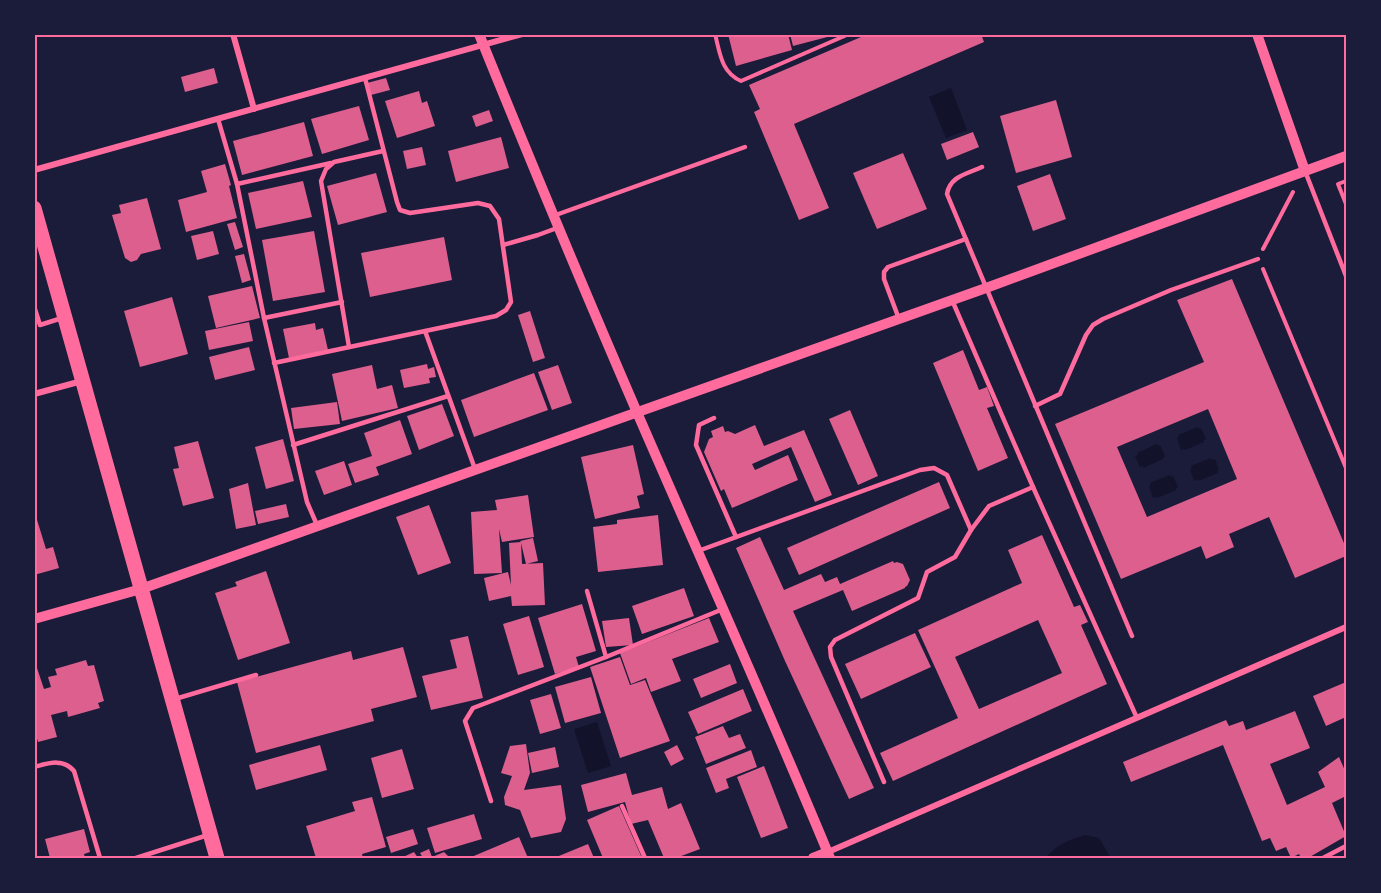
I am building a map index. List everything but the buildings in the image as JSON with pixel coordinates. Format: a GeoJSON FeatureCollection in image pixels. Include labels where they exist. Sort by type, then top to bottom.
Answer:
{"type":"FeatureCollection","features":[{"type":"Feature","properties":{"kind":"main road"},"geometry":{"type":"LineString","coordinates":[[34,208],[217,858]]}},
{"type":"Feature","properties":{"kind":"street"},"geometry":{"type":"LineString","coordinates":[[233,34],[254,109]]}},
{"type":"Feature","properties":{"kind":"street"},"geometry":{"type":"LineString","coordinates":[[34,171],[365,78],[481,40],[522,34]]}},
{"type":"Feature","properties":{"kind":"street"},"geometry":{"type":"LineString","coordinates":[[1257,34],[1305,171]]}},
{"type":"Feature","properties":{"kind":"street"},"geometry":{"type":"LineString","coordinates":[[481,40],[553,216],[829,855]]}},
{"type":"Feature","properties":{"kind":"street"},"geometry":{"type":"LineString","coordinates":[[34,619],[141,588],[986,288],[1347,156]]}},
{"type":"Feature","properties":{"kind":"street"},"geometry":{"type":"LineString","coordinates":[[34,394],[83,380]]}},
{"type":"Feature","properties":{"kind":"street"},"geometry":{"type":"LineString","coordinates":[[813,858],[829,855],[1347,627]]}},
{"type":"Feature","properties":{"kind":"lane"},"geometry":{"type":"LineString","coordinates":[[274,363],[496,316],[506,310],[511,302],[499,219],[490,206],[478,203],[410,213],[400,210],[365,78]]}},
{"type":"Feature","properties":{"kind":"lane"},"geometry":{"type":"LineString","coordinates":[[218,119],[237,183],[264,318],[293,445],[307,502],[317,525]]}},
{"type":"Feature","properties":{"kind":"lane"},"geometry":{"type":"LineString","coordinates":[[553,216],[745,147]]}},
{"type":"Feature","properties":{"kind":"lane"},"geometry":{"type":"LineString","coordinates":[[237,183],[383,151]]}},
{"type":"Feature","properties":{"kind":"lane"},"geometry":{"type":"LineString","coordinates":[[334,162],[326,169],[321,181],[349,347]]}},
{"type":"Feature","properties":{"kind":"lane"},"geometry":{"type":"LineString","coordinates":[[982,167],[952,181],[947,194],[1132,636]]}},
{"type":"Feature","properties":{"kind":"lane"},"geometry":{"type":"LineString","coordinates":[[1305,171],[1347,276]]}},
{"type":"Feature","properties":{"kind":"lane"},"geometry":{"type":"LineString","coordinates":[[503,245],[558,227]]}},
{"type":"Feature","properties":{"kind":"lane"},"geometry":{"type":"LineString","coordinates":[[899,318],[884,279],[884,272],[888,267],[966,239]]}},
{"type":"Feature","properties":{"kind":"lane"},"geometry":{"type":"LineString","coordinates":[[1035,405],[1060,394],[1086,335],[1093,325],[1171,291],[1258,259]]}},
{"type":"Feature","properties":{"kind":"lane"},"geometry":{"type":"LineString","coordinates":[[952,300],[1137,718]]}},
{"type":"Feature","properties":{"kind":"lane"},"geometry":{"type":"LineString","coordinates":[[264,318],[342,302]]}},
{"type":"Feature","properties":{"kind":"lane"},"geometry":{"type":"LineString","coordinates":[[34,306],[40,325],[65,317]]}},
{"type":"Feature","properties":{"kind":"lane"},"geometry":{"type":"LineString","coordinates":[[425,331],[475,470]]}},
{"type":"Feature","properties":{"kind":"lane"},"geometry":{"type":"LineString","coordinates":[[293,445],[448,396]]}},
{"type":"Feature","properties":{"kind":"lane"},"geometry":{"type":"LineString","coordinates":[[714,418],[699,426],[696,445],[736,537]]}},
{"type":"Feature","properties":{"kind":"lane"},"geometry":{"type":"LineString","coordinates":[[698,551],[920,470],[934,468],[947,476],[971,530]]}},
{"type":"Feature","properties":{"kind":"lane"},"geometry":{"type":"LineString","coordinates":[[884,782],[831,657],[830,647],[835,640],[918,598],[927,572],[955,557],[989,506],[1033,487]]}},
{"type":"Feature","properties":{"kind":"lane"},"geometry":{"type":"LineString","coordinates":[[587,591],[606,657]]}},
{"type":"Feature","properties":{"kind":"lane"},"geometry":{"type":"LineString","coordinates":[[491,801],[465,721],[473,708],[724,609]]}},
{"type":"Feature","properties":{"kind":"lane"},"geometry":{"type":"LineString","coordinates":[[173,700],[256,675]]}},
{"type":"Feature","properties":{"kind":"lane"},"geometry":{"type":"LineString","coordinates":[[34,767],[61,762],[74,771],[100,858]]}},
{"type":"Feature","properties":{"kind":"lane"},"geometry":{"type":"LineString","coordinates":[[622,806],[645,858]]}},
{"type":"Feature","properties":{"kind":"lane"},"geometry":{"type":"LineString","coordinates":[[136,858],[210,834]]}},
{"type":"Feature","properties":{"kind":"lane"},"geometry":{"type":"LineString","coordinates":[[1323,858],[1347,846]]}},
{"type":"Feature","properties":{"kind":"path"},"geometry":{"type":"LineString","coordinates":[[715,34],[725,69],[733,78],[741,81],[849,34]]}},
{"type":"Feature","properties":{"kind":"path"},"geometry":{"type":"LineString","coordinates":[[1305,171],[1278,217],[1258,259],[1347,468]]}},
{"type":"Feature","properties":{"kind":"path"},"geometry":{"type":"LineString","coordinates":[[1347,181],[1338,184],[1347,204]]}},
{"type":"Feature","properties":{"kind":"shaded area"},"geometry":{"type":"Polygon","coordinates":[[[951,88],[967,130],[946,138],[929,97],[951,88]]]}},
{"type":"Feature","properties":{"kind":"shaded area"},"geometry":{"type":"Polygon","coordinates":[[[1198,427],[1201,428],[1206,439],[1204,442],[1181,450],[1178,435],[1198,427]]]}},
{"type":"Feature","properties":{"kind":"shaded area"},"geometry":{"type":"Polygon","coordinates":[[[1157,444],[1160,445],[1165,456],[1163,459],[1143,468],[1143,466],[1140,467],[1135,456],[1138,455],[1137,453],[1157,444]]]}},
{"type":"Feature","properties":{"kind":"shaded area"},"geometry":{"type":"Polygon","coordinates":[[[1211,458],[1215,459],[1218,473],[1194,481],[1191,466],[1211,458]]]}},
{"type":"Feature","properties":{"kind":"shaded area"},"geometry":{"type":"Polygon","coordinates":[[[1170,475],[1173,476],[1178,487],[1176,490],[1153,498],[1150,483],[1170,475]]]}},
{"type":"Feature","properties":{"kind":"shaded area"},"geometry":{"type":"Polygon","coordinates":[[[597,722],[611,766],[588,773],[574,729],[597,722]]]}},
{"type":"Feature","properties":{"kind":"shaded area"},"geometry":{"type":"Polygon","coordinates":[[[1085,835],[1099,838],[1111,858],[1046,858],[1063,844],[1085,835]]]}}]}
